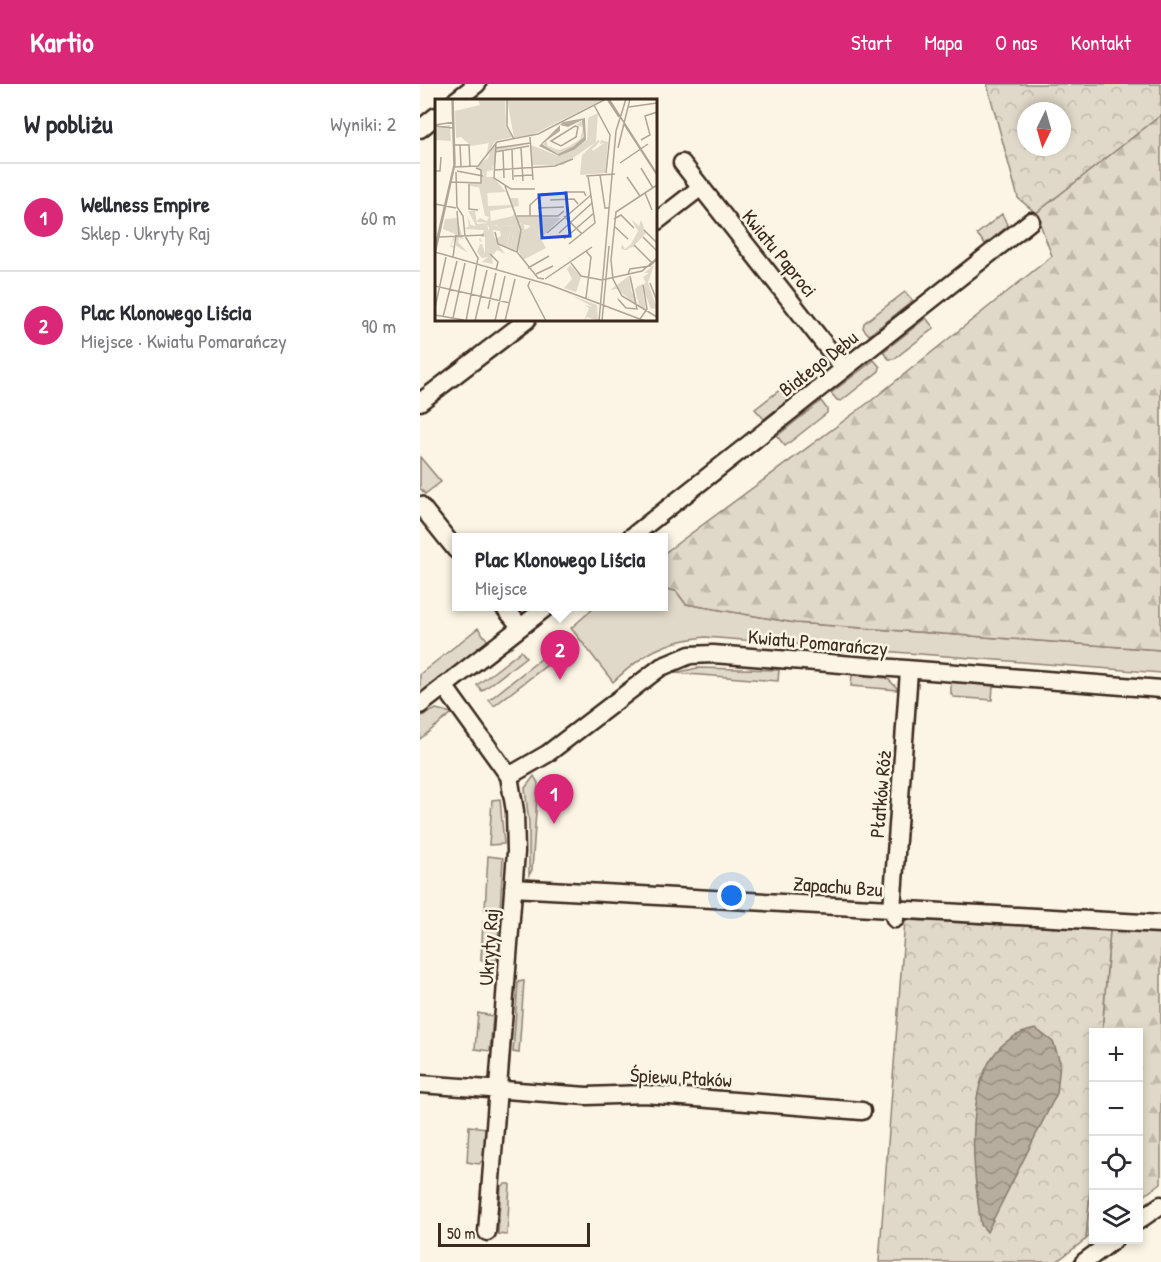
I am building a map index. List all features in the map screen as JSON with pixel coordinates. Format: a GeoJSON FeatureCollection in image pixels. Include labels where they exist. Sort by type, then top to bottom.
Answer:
{"type":"FeatureCollection","features":[{"type":"Feature","properties":{"kind":"street"},"geometry":{"type":"LineString","coordinates":[[457,99],[477,84]]}},
{"type":"Feature","properties":{"kind":"street"},"geometry":{"type":"LineString","coordinates":[[420,129],[435,117]]}},
{"type":"Feature","properties":{"kind":"street","name":"Kwiatu Paproci"},"geometry":{"type":"LineString","coordinates":[[682,164],[844,369]]}},
{"type":"Feature","properties":{"kind":"street"},"geometry":{"type":"LineString","coordinates":[[657,221],[701,187]]}},
{"type":"Feature","properties":{"kind":"street","name":"Białego Dębu"},"geometry":{"type":"LineString","coordinates":[[635,533],[1031,221]]}},
{"type":"Feature","properties":{"kind":"street"},"geometry":{"type":"LineString","coordinates":[[420,402],[527,321]]}},
{"type":"Feature","properties":{"kind":"street"},"geometry":{"type":"LineString","coordinates":[[420,505],[452,545]]}},
{"type":"Feature","properties":{"kind":"street"},"geometry":{"type":"LineString","coordinates":[[507,611],[521,627]]}},
{"type":"Feature","properties":{"kind":"street"},"geometry":{"type":"LineString","coordinates":[[420,705],[542,611]]}},
{"type":"Feature","properties":{"kind":"street","name":"Kwiatu Pomarańczy"},"geometry":{"type":"LineString","coordinates":[[509,776],[547,754],[661,667],[690,655],[713,654],[1161,689]]}},
{"type":"Feature","properties":{"kind":"street","name":"Płatków Róż"},"geometry":{"type":"LineString","coordinates":[[893,915],[909,670]]}},
{"type":"Feature","properties":{"kind":"street","name":"Ukryty Raj"},"geometry":{"type":"LineString","coordinates":[[444,686],[509,776],[516,831],[488,1232]]}},
{"type":"Feature","properties":{"kind":"street","name":"Zapachu Bzu"},"geometry":{"type":"LineString","coordinates":[[513,888],[893,915],[1161,924]]}},
{"type":"Feature","properties":{"kind":"street","name":"Śpiewu Ptaków"},"geometry":{"type":"LineString","coordinates":[[420,1084],[587,1096],[645,1094],[862,1112]]}},
{"type":"Feature","properties":{"kind":"street"},"geometry":{"type":"LineString","coordinates":[[1143,1217],[1161,1204]]}},
{"type":"Feature","properties":{"kind":"street"},"geometry":{"type":"LineString","coordinates":[[1083,1262],[1107,1244]]}},
{"type":"Feature","properties":{"kind":"green space"},"geometry":{"type":"Polygon","coordinates":[[[987,84],[1161,84],[1161,115],[1036,213],[1018,198],[987,84]]]}},
{"type":"Feature","properties":{"kind":"green space"},"geometry":{"type":"Polygon","coordinates":[[[1161,115],[1161,650],[795,623],[686,604],[676,591],[668,590],[668,550],[872,400],[1052,256],[1036,213],[1161,115]]]}},
{"type":"Feature","properties":{"kind":"green space"},"geometry":{"type":"Polygon","coordinates":[[[1002,214],[1008,226],[985,244],[977,234],[1002,214]]]}},
{"type":"Feature","properties":{"kind":"green space"},"geometry":{"type":"Polygon","coordinates":[[[905,292],[913,301],[869,335],[863,328],[864,323],[905,292]]]}},
{"type":"Feature","properties":{"kind":"green space"},"geometry":{"type":"Polygon","coordinates":[[[926,318],[934,328],[894,359],[889,359],[883,352],[926,318]]]}},
{"type":"Feature","properties":{"kind":"green space"},"geometry":{"type":"Polygon","coordinates":[[[874,360],[880,367],[879,371],[841,401],[837,400],[831,393],[874,360]]]}},
{"type":"Feature","properties":{"kind":"green space"},"geometry":{"type":"Polygon","coordinates":[[[798,376],[808,384],[764,419],[755,409],[798,376]]]}},
{"type":"Feature","properties":{"kind":"green space"},"geometry":{"type":"Polygon","coordinates":[[[821,401],[827,413],[785,446],[777,436],[821,401]]]}},
{"type":"Feature","properties":{"kind":"green space"},"geometry":{"type":"Polygon","coordinates":[[[420,457],[441,482],[425,494],[420,488],[420,457]]]}},
{"type":"Feature","properties":{"kind":"green space"},"geometry":{"type":"Polygon","coordinates":[[[668,589],[676,591],[686,604],[795,623],[1161,650],[1161,673],[705,637],[677,642],[654,650],[613,682],[571,628],[590,611],[668,611],[668,589]]]}},
{"type":"Feature","properties":{"kind":"green space"},"geometry":{"type":"Polygon","coordinates":[[[478,628],[488,641],[420,694],[420,674],[478,628]]]}},
{"type":"Feature","properties":{"kind":"green space"},"geometry":{"type":"Polygon","coordinates":[[[521,651],[526,657],[482,691],[477,685],[521,651]]]}},
{"type":"Feature","properties":{"kind":"green space"},"geometry":{"type":"Polygon","coordinates":[[[542,658],[547,665],[494,706],[489,700],[542,658]]]}},
{"type":"Feature","properties":{"kind":"green space"},"geometry":{"type":"Polygon","coordinates":[[[697,668],[779,670],[778,681],[675,673],[697,668]]]}},
{"type":"Feature","properties":{"kind":"green space"},"geometry":{"type":"Polygon","coordinates":[[[852,675],[887,678],[899,690],[851,686],[852,675]]]}},
{"type":"Feature","properties":{"kind":"green space"},"geometry":{"type":"Polygon","coordinates":[[[951,682],[993,686],[992,700],[954,697],[951,694],[951,682]]]}},
{"type":"Feature","properties":{"kind":"green space"},"geometry":{"type":"Polygon","coordinates":[[[436,709],[452,713],[420,739],[420,717],[436,709]]]}},
{"type":"Feature","properties":{"kind":"green space"},"geometry":{"type":"Polygon","coordinates":[[[534,776],[538,783],[532,870],[529,875],[529,823],[525,788],[534,776]]]}},
{"type":"Feature","properties":{"kind":"green space"},"geometry":{"type":"Polygon","coordinates":[[[500,799],[504,844],[489,845],[492,800],[500,799]]]}},
{"type":"Feature","properties":{"kind":"green space"},"geometry":{"type":"Polygon","coordinates":[[[488,856],[503,858],[500,911],[485,910],[488,856]]]}},
{"type":"Feature","properties":{"kind":"green space"},"geometry":{"type":"Polygon","coordinates":[[[905,920],[1110,930],[1102,1028],[1089,1028],[1089,1202],[1086,1239],[1056,1262],[879,1262],[905,920]]]}},
{"type":"Feature","properties":{"kind":"green space"},"geometry":{"type":"Polygon","coordinates":[[[483,922],[499,924],[497,960],[481,960],[483,922]]]}},
{"type":"Feature","properties":{"kind":"green space"},"geometry":{"type":"Polygon","coordinates":[[[1110,930],[1161,933],[1161,1183],[1143,1197],[1143,1028],[1102,1028],[1110,930]]]}},
{"type":"Feature","properties":{"kind":"green space"},"geometry":{"type":"Polygon","coordinates":[[[524,981],[519,1053],[513,1052],[518,982],[524,981]]]}},
{"type":"Feature","properties":{"kind":"green space"},"geometry":{"type":"Polygon","coordinates":[[[478,1013],[493,1016],[490,1051],[475,1049],[478,1013]]]}},
{"type":"Feature","properties":{"kind":"green space"},"geometry":{"type":"Polygon","coordinates":[[[469,1126],[487,1128],[485,1158],[479,1164],[467,1162],[469,1126]]]}},
{"type":"Feature","properties":{"kind":"green space"},"geometry":{"type":"Polygon","coordinates":[[[510,1184],[507,1235],[498,1234],[501,1187],[510,1184]]]}},
{"type":"Feature","properties":{"kind":"green space"},"geometry":{"type":"Polygon","coordinates":[[[1089,1197],[1089,1236],[1086,1239],[1089,1197]]]}},
{"type":"Feature","properties":{"kind":"water"},"geometry":{"type":"Polygon","coordinates":[[[1036,1029],[1053,1042],[1060,1062],[1057,1093],[987,1232],[981,1225],[975,1172],[975,1110],[981,1082],[992,1057],[1010,1039],[1036,1029]]]}},
{"type":"Feature","properties":{"kind":"place","name":"Plac Klonowego Liścia"},"geometry":{"type":"Point","coordinates":[560,680]}},
{"type":"Feature","properties":{"kind":"place","name":"Wellness Empire"},"geometry":{"type":"Point","coordinates":[554,824]}}]}
